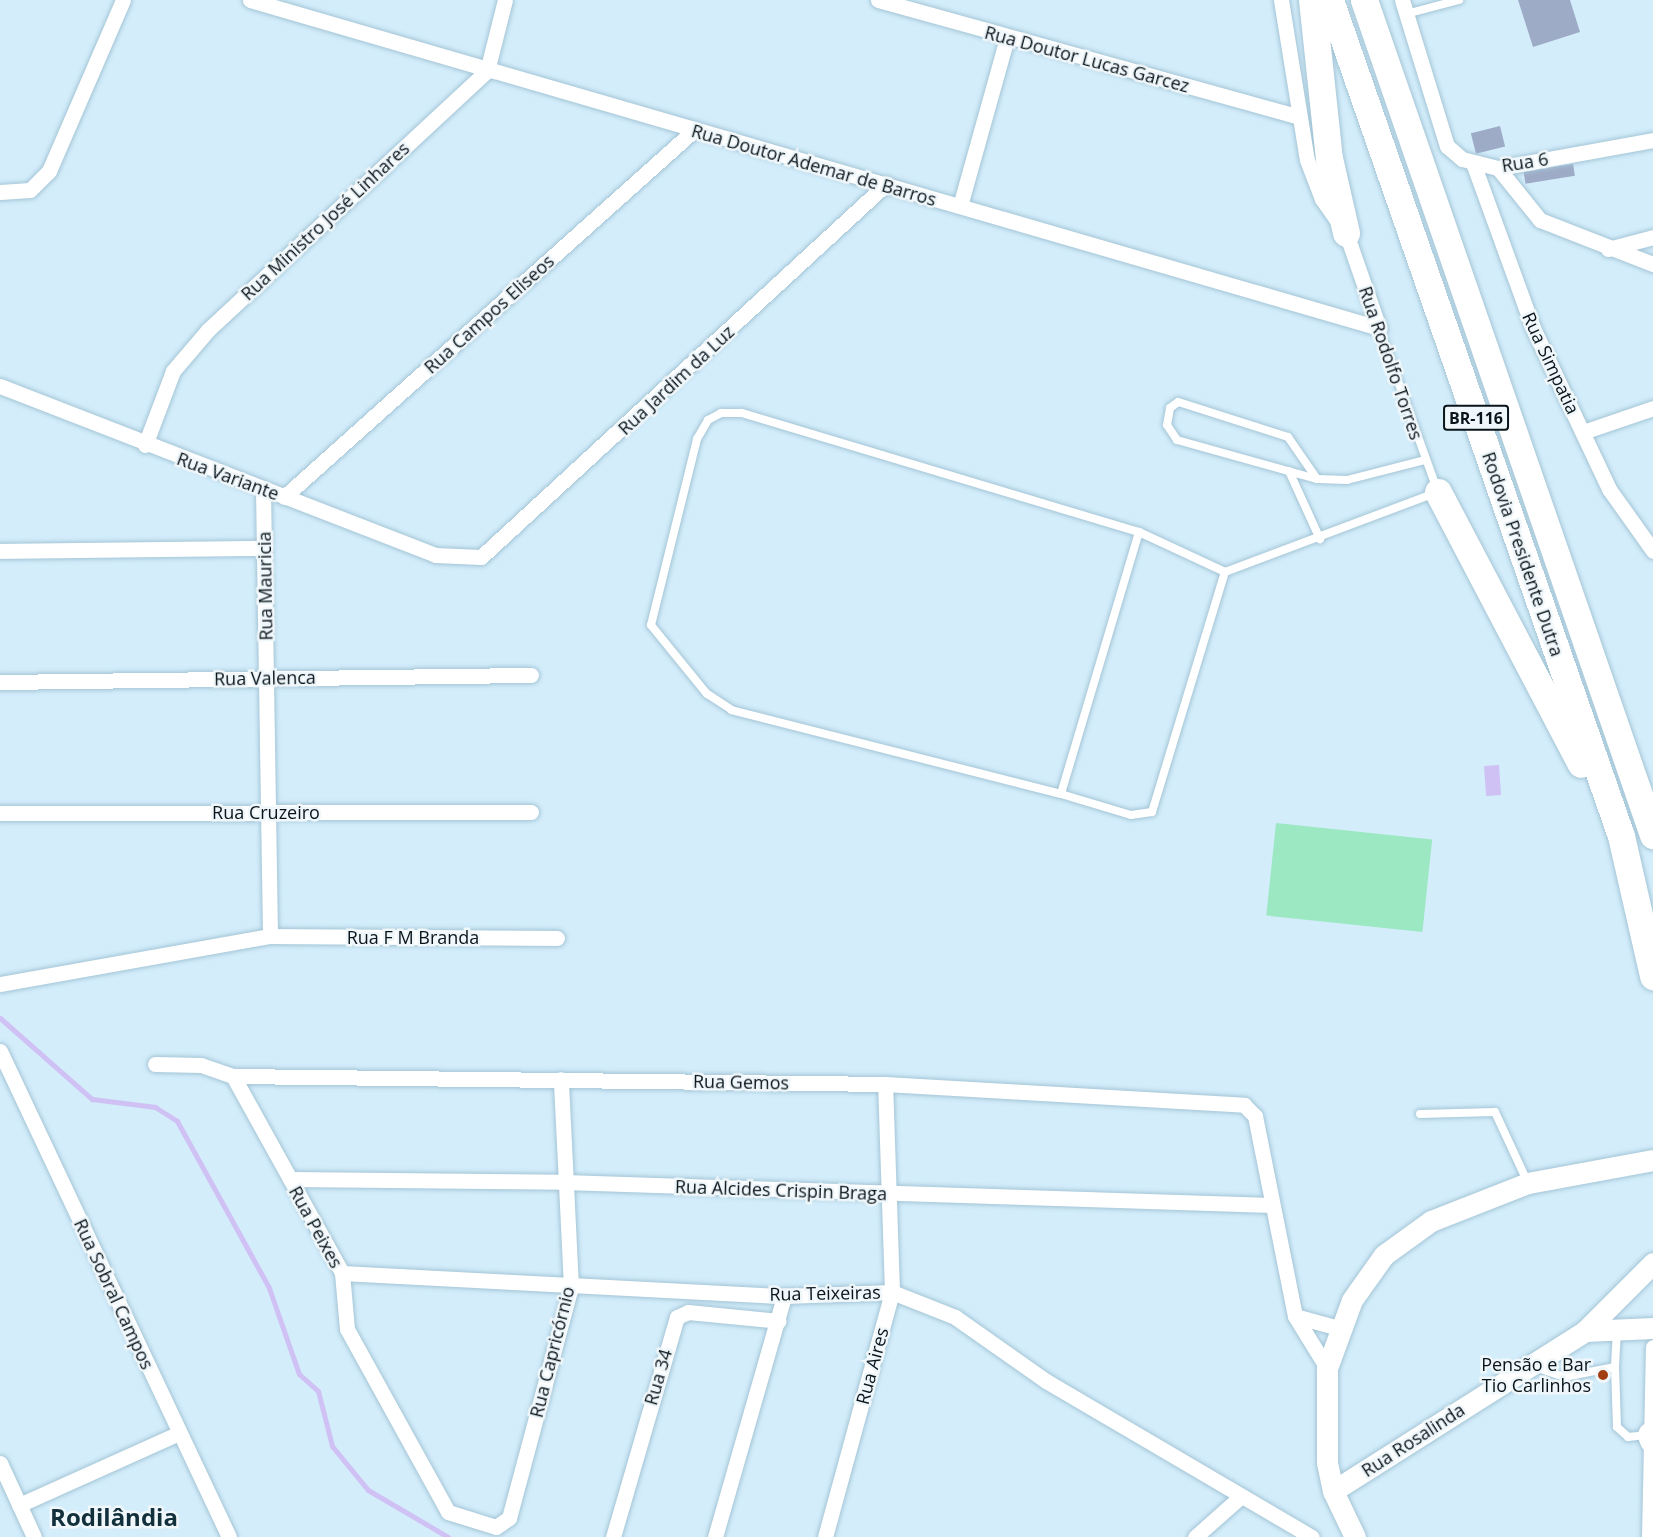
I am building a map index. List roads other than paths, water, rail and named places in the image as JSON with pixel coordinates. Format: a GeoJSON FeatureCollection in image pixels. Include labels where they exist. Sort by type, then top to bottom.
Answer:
{"type":"FeatureCollection","features":[{"type":"Feature","properties":{"kind":"highway"},"geometry":{"type":"LineString","coordinates":[[1312,0],[1329,158],[1346,233]]}},
{"type":"Feature","properties":{"kind":"highway","name":"Rodovia Presidente Dutra"},"geometry":{"type":"LineString","coordinates":[[1330,0],[1621,836],[1653,976]]}},
{"type":"Feature","properties":{"kind":"highway","name":"Rodovia Presidente Dutra"},"geometry":{"type":"LineString","coordinates":[[1364,0],[1653,836]]}},
{"type":"Feature","properties":{"kind":"highway"},"geometry":{"type":"LineString","coordinates":[[1377,0],[1421,110],[1471,311]]}},
{"type":"Feature","properties":{"kind":"highway"},"geometry":{"type":"LineString","coordinates":[[1438,492],[1621,836]]}},
{"type":"Feature","properties":{"kind":"main road"},"geometry":{"type":"LineString","coordinates":[[1355,1537],[1333,1491],[1325,1412],[1327,1368],[1352,1300],[1384,1255],[1431,1221],[1528,1183],[1644,1161]]}},
{"type":"Feature","properties":{"kind":"main road","name":"Rua Rosalinda"},"geometry":{"type":"LineString","coordinates":[[1333,1491],[1585,1331],[1653,1263]]}},
{"type":"Feature","properties":{"kind":"main road","name":"Rua Rosalinda"},"geometry":{"type":"LineString","coordinates":[[1585,1331],[1618,1327],[1653,1328]]}},
{"type":"Feature","properties":{"kind":"street"},"geometry":{"type":"LineString","coordinates":[[0,192],[30,190],[49,171],[123,0]]}},
{"type":"Feature","properties":{"kind":"street","name":"Rua Doutor Ademar de Barros"},"geometry":{"type":"LineString","coordinates":[[250,0],[693,131],[886,184],[1379,328]]}},
{"type":"Feature","properties":{"kind":"street"},"geometry":{"type":"LineString","coordinates":[[487,70],[505,0]]}},
{"type":"Feature","properties":{"kind":"street","name":"Rua Doutor Lucas Garcez"},"geometry":{"type":"LineString","coordinates":[[878,0],[1007,38],[1296,116]]}},
{"type":"Feature","properties":{"kind":"street","name":"Rua Rodolfo Torres"},"geometry":{"type":"LineString","coordinates":[[1281,0],[1296,116],[1323,199],[1346,233],[1379,328]]}},
{"type":"Feature","properties":{"kind":"street","name":"Rua 6"},"geometry":{"type":"LineString","coordinates":[[1404,7],[1447,146],[1473,163],[1498,168],[1653,140]]}},
{"type":"Feature","properties":{"kind":"street"},"geometry":{"type":"LineString","coordinates":[[960,206],[1007,38]]}},
{"type":"Feature","properties":{"kind":"street","name":"Rua Ministro José Linhares"},"geometry":{"type":"LineString","coordinates":[[145,445],[172,370],[208,330],[487,70]]}},
{"type":"Feature","properties":{"kind":"street","name":"Rua Campos Eliseos"},"geometry":{"type":"LineString","coordinates":[[284,496],[693,131]]}},
{"type":"Feature","properties":{"kind":"street","name":"Rua Simpatia"},"geometry":{"type":"LineString","coordinates":[[1473,163],[1533,328],[1622,513],[1653,551]]}},
{"type":"Feature","properties":{"kind":"street"},"geometry":{"type":"LineString","coordinates":[[1498,168],[1540,220],[1608,249],[1653,264]]}},
{"type":"Feature","properties":{"kind":"street","name":"Rua Jardim da Luz"},"geometry":{"type":"LineString","coordinates":[[458,560],[481,557],[498,546],[886,184]]}},
{"type":"Feature","properties":{"kind":"street"},"geometry":{"type":"LineString","coordinates":[[1608,249],[1653,237]]}},
{"type":"Feature","properties":{"kind":"street","name":"Rua Variante"},"geometry":{"type":"LineString","coordinates":[[0,386],[145,445],[458,560]]}},
{"type":"Feature","properties":{"kind":"street"},"geometry":{"type":"LineString","coordinates":[[1583,432],[1653,408]]}},
{"type":"Feature","properties":{"kind":"street","name":"Rua Mauricia"},"geometry":{"type":"LineString","coordinates":[[263,489],[270,936]]}},
{"type":"Feature","properties":{"kind":"street"},"geometry":{"type":"LineString","coordinates":[[0,551],[264,548]]}},
{"type":"Feature","properties":{"kind":"street","name":"Rua Valenca"},"geometry":{"type":"LineString","coordinates":[[0,682],[531,675]]}},
{"type":"Feature","properties":{"kind":"street","name":"Rua Cruzeiro"},"geometry":{"type":"LineString","coordinates":[[0,813],[531,812]]}},
{"type":"Feature","properties":{"kind":"street","name":"Rua F M Branda"},"geometry":{"type":"LineString","coordinates":[[0,984],[270,936],[557,938]]}},
{"type":"Feature","properties":{"kind":"street","name":"Rua Sobral Campos"},"geometry":{"type":"LineString","coordinates":[[0,1051],[229,1537]]}},
{"type":"Feature","properties":{"kind":"street","name":"Rua Gemos"},"geometry":{"type":"LineString","coordinates":[[155,1064],[201,1065],[233,1076],[885,1084],[1249,1107],[1272,1205]]}},
{"type":"Feature","properties":{"kind":"street","name":"Rua Peixes"},"geometry":{"type":"LineString","coordinates":[[233,1076],[342,1274],[347,1329],[448,1512]]}},
{"type":"Feature","properties":{"kind":"street","name":"Rua Capricórnio"},"geometry":{"type":"LineString","coordinates":[[448,1512],[496,1527],[509,1518],[571,1287],[564,1182],[561,1079]]}},
{"type":"Feature","properties":{"kind":"street","name":"Rua Aires"},"geometry":{"type":"LineString","coordinates":[[825,1537],[892,1292],[885,1084]]}},
{"type":"Feature","properties":{"kind":"street","name":"Rua Alcides Crispin Braga"},"geometry":{"type":"LineString","coordinates":[[290,1179],[564,1182],[1272,1205]]}},
{"type":"Feature","properties":{"kind":"street"},"geometry":{"type":"LineString","coordinates":[[1272,1205],[1295,1316],[1327,1368]]}},
{"type":"Feature","properties":{"kind":"street","name":"Rua Teixeiras"},"geometry":{"type":"LineString","coordinates":[[342,1274],[784,1296],[892,1292],[955,1317],[1046,1382],[1239,1498],[1312,1537]]}},
{"type":"Feature","properties":{"kind":"street"},"geometry":{"type":"LineString","coordinates":[[715,1537],[779,1321],[784,1296]]}},
{"type":"Feature","properties":{"kind":"street","name":"Rua 34"},"geometry":{"type":"LineString","coordinates":[[613,1537],[677,1317],[688,1312],[779,1321]]}},
{"type":"Feature","properties":{"kind":"street"},"geometry":{"type":"LineString","coordinates":[[1295,1316],[1342,1329]]}},
{"type":"Feature","properties":{"kind":"street"},"geometry":{"type":"LineString","coordinates":[[1648,1537],[1653,1347]]}},
{"type":"Feature","properties":{"kind":"street"},"geometry":{"type":"LineString","coordinates":[[19,1505],[179,1432]]}},
{"type":"Feature","properties":{"kind":"street"},"geometry":{"type":"LineString","coordinates":[[0,1463],[34,1537]]}},
{"type":"Feature","properties":{"kind":"street"},"geometry":{"type":"LineString","coordinates":[[1195,1537],[1239,1498]]}},
{"type":"Feature","properties":{"kind":"lane"},"geometry":{"type":"LineString","coordinates":[[1404,7],[1459,0]]}},
{"type":"Feature","properties":{"kind":"lane","name":"Rua Rodolfo Torres"},"geometry":{"type":"LineString","coordinates":[[1379,328],[1438,492]]}},
{"type":"Feature","properties":{"kind":"lane"},"geometry":{"type":"LineString","coordinates":[[1317,479],[1288,437],[1178,402],[1170,408],[1167,425],[1177,440],[1317,479],[1347,480],[1425,460]]}},
{"type":"Feature","properties":{"kind":"lane"},"geometry":{"type":"LineString","coordinates":[[1225,573],[1152,812],[1131,815],[1061,794],[732,710],[708,694],[651,625],[697,439],[708,420],[742,413],[1139,532],[1225,573],[1320,539],[1438,492]]}},
{"type":"Feature","properties":{"kind":"lane"},"geometry":{"type":"LineString","coordinates":[[1289,471],[1320,539]]}},
{"type":"Feature","properties":{"kind":"lane"},"geometry":{"type":"LineString","coordinates":[[1061,794],[1139,532]]}},
{"type":"Feature","properties":{"kind":"lane"},"geometry":{"type":"LineString","coordinates":[[1420,1113],[1495,1112],[1528,1183]]}},
{"type":"Feature","properties":{"kind":"lane"},"geometry":{"type":"LineString","coordinates":[[1618,1327],[1615,1366],[1617,1427],[1628,1437],[1652,1437]]}},
{"type":"Feature","properties":{"kind":"lane"},"geometry":{"type":"LineString","coordinates":[[1531,1365],[1564,1377],[1615,1366]]}},
{"type":"Feature","properties":{"kind":"waterway"},"geometry":{"type":"LineString","coordinates":[[0,1018],[92,1099],[155,1107],[177,1121],[269,1288],[299,1374],[318,1391],[332,1446],[368,1490],[448,1537]]}},
{"type":"Feature","properties":{"kind":"place","name":"Pensão e Bar Tio Carlinhos"},"geometry":{"type":"Point","coordinates":[1603,1375]}},
{"type":"Feature","properties":{"kind":"district","name":"Rodilândia"},"geometry":{"type":"Point","coordinates":[114,1517]}}]}
